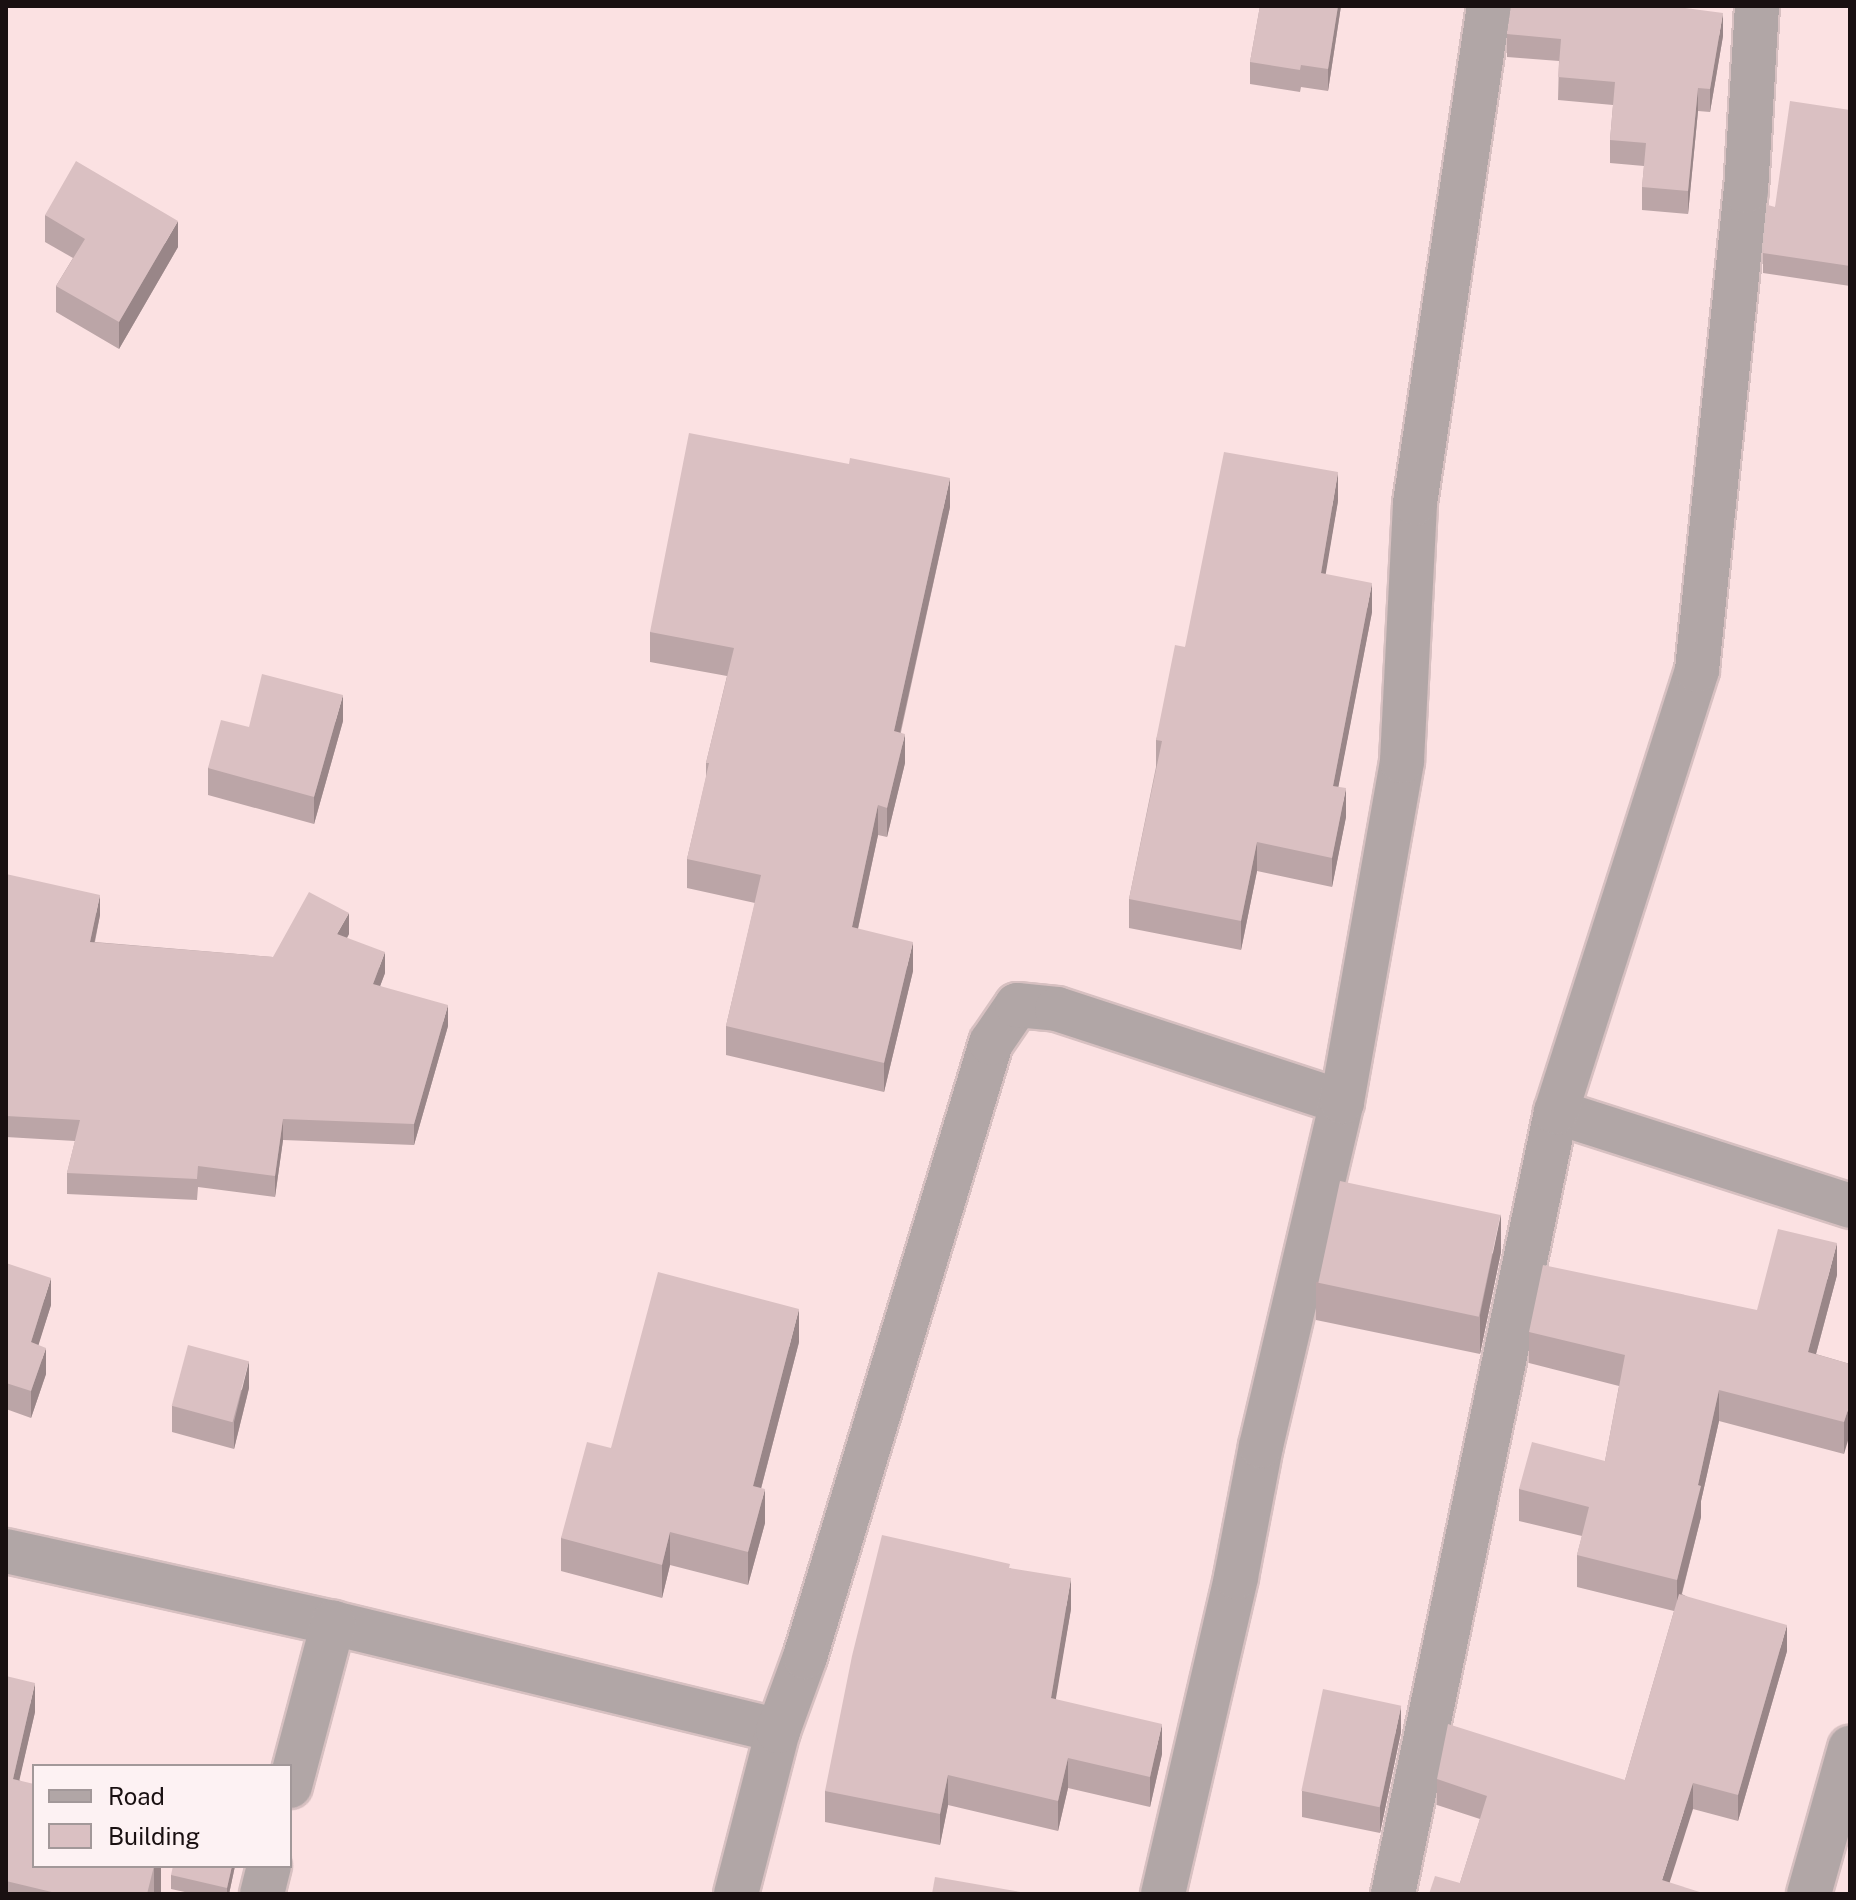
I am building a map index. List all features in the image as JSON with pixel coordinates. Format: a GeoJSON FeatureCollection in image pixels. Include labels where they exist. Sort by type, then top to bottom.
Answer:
{"type":"FeatureCollection","features":[{"type":"Feature","properties":{"kind":"street"},"geometry":{"type":"LineString","coordinates":[[1163,1894],[1236,1577],[1261,1446],[1342,1102],[1402,761],[1415,503],[1489,6]]}},
{"type":"Feature","properties":{"kind":"street"},"geometry":{"type":"LineString","coordinates":[[1393,1894],[1556,1112],[1697,670],[1746,191],[1757,6]]}},
{"type":"Feature","properties":{"kind":"street"},"geometry":{"type":"LineString","coordinates":[[736,1894],[778,1731],[805,1657],[991,1043],[1017,1005],[1057,1009],[1342,1102]]}},
{"type":"Feature","properties":{"kind":"street"},"geometry":{"type":"LineString","coordinates":[[1556,1112],[1850,1206]]}},
{"type":"Feature","properties":{"kind":"street"},"geometry":{"type":"LineString","coordinates":[[6,1551],[333,1623],[778,1731]]}},
{"type":"Feature","properties":{"kind":"street"},"geometry":{"type":"LineString","coordinates":[[292,1778],[333,1623]]}},
{"type":"Feature","properties":{"kind":"street"},"geometry":{"type":"LineString","coordinates":[[1809,1894],[1850,1748]]}},
{"type":"Feature","properties":{"kind":"street"},"geometry":{"type":"LineString","coordinates":[[262,1894],[268,1868]]}},
{"type":"Feature","properties":{"kind":"building"},"geometry":{"type":"Polygon","coordinates":[[[1260,6],[1338,6],[1328,69],[1301,65],[1300,70],[1250,62],[1260,6]]]}},
{"type":"Feature","properties":{"kind":"building"},"geometry":{"type":"Polygon","coordinates":[[[1511,6],[1670,6],[1723,13],[1710,89],[1698,88],[1688,191],[1642,187],[1646,143],[1610,140],[1615,82],[1558,77],[1561,39],[1507,34],[1511,6]]]}},
{"type":"Feature","properties":{"kind":"building"},"geometry":{"type":"Polygon","coordinates":[[[1790,101],[1850,110],[1850,266],[1763,253],[1768,205],[1775,207],[1790,101]]]}},
{"type":"Feature","properties":{"kind":"building"},"geometry":{"type":"Polygon","coordinates":[[[76,161],[178,221],[119,322],[56,286],[85,239],[45,215],[76,161]]]}},
{"type":"Feature","properties":{"kind":"building"},"geometry":{"type":"Polygon","coordinates":[[[689,433],[849,464],[850,458],[950,478],[894,731],[905,734],[887,808],[878,805],[852,927],[913,942],[884,1063],[726,1026],[761,875],[687,859],[734,648],[650,632],[689,433]]]}},
{"type":"Feature","properties":{"kind":"building"},"geometry":{"type":"Polygon","coordinates":[[[1224,452],[1338,472],[1321,573],[1372,583],[1333,786],[1346,788],[1332,858],[1257,842],[1241,921],[1129,899],[1162,741],[1156,740],[1175,645],[1185,647],[1224,452]]]}},
{"type":"Feature","properties":{"kind":"building"},"geometry":{"type":"Polygon","coordinates":[[[262,674],[343,695],[314,797],[208,768],[221,720],[249,727],[262,674]]]}},
{"type":"Feature","properties":{"kind":"building"},"geometry":{"type":"Polygon","coordinates":[[[6,874],[100,895],[90,942],[273,957],[309,892],[349,913],[337,934],[385,952],[373,984],[448,1005],[414,1124],[283,1119],[275,1176],[198,1166],[197,1179],[67,1173],[80,1120],[6,1116],[6,874]]]}},
{"type":"Feature","properties":{"kind":"building"},"geometry":{"type":"Polygon","coordinates":[[[1340,1181],[1500,1215],[1479,1317],[1318,1283],[1340,1181]]]}},
{"type":"Feature","properties":{"kind":"building"},"geometry":{"type":"Polygon","coordinates":[[[1778,1229],[1837,1243],[1808,1352],[1850,1364],[1850,1403],[1844,1422],[1719,1390],[1698,1485],[1701,1486],[1677,1580],[1577,1555],[1589,1507],[1519,1489],[1532,1442],[1605,1461],[1625,1355],[1529,1332],[1543,1265],[1757,1310],[1778,1229]]]}},
{"type":"Feature","properties":{"kind":"building"},"geometry":{"type":"Polygon","coordinates":[[[6,1263],[51,1278],[31,1342],[46,1348],[31,1391],[6,1383],[6,1263]]]}},
{"type":"Feature","properties":{"kind":"building"},"geometry":{"type":"Polygon","coordinates":[[[658,1272],[799,1309],[753,1486],[765,1489],[748,1552],[670,1532],[662,1565],[561,1538],[587,1442],[611,1448],[658,1272]]]}},
{"type":"Feature","properties":{"kind":"building"},"geometry":{"type":"Polygon","coordinates":[[[188,1345],[249,1361],[233,1422],[172,1406],[188,1345]]]}},
{"type":"Feature","properties":{"kind":"building"},"geometry":{"type":"Polygon","coordinates":[[[882,1535],[1010,1564],[1009,1568],[1071,1578],[1051,1698],[1162,1724],[1150,1777],[1068,1758],[1058,1801],[948,1775],[940,1814],[825,1791],[852,1656],[882,1535]]]}},
{"type":"Feature","properties":{"kind":"building"},"geometry":{"type":"Polygon","coordinates":[[[1679,1594],[1787,1625],[1738,1795],[1693,1783],[1662,1880],[1706,1894],[1429,1894],[1435,1876],[1460,1883],[1487,1796],[1437,1779],[1448,1724],[1625,1780],[1679,1594]]]}},
{"type":"Feature","properties":{"kind":"building"},"geometry":{"type":"Polygon","coordinates":[[[6,1676],[35,1683],[13,1779],[32,1784],[32,1868],[154,1868],[147,1894],[60,1894],[6,1881],[6,1676]]]}},
{"type":"Feature","properties":{"kind":"building"},"geometry":{"type":"Polygon","coordinates":[[[1323,1689],[1401,1706],[1380,1807],[1301,1791],[1323,1689]]]}},
{"type":"Feature","properties":{"kind":"building"},"geometry":{"type":"Polygon","coordinates":[[[173,1868],[232,1868],[227,1888],[171,1875],[173,1868]]]}},
{"type":"Feature","properties":{"kind":"building"},"geometry":{"type":"Polygon","coordinates":[[[935,1877],[1032,1894],[932,1894],[935,1877]]]}}]}
